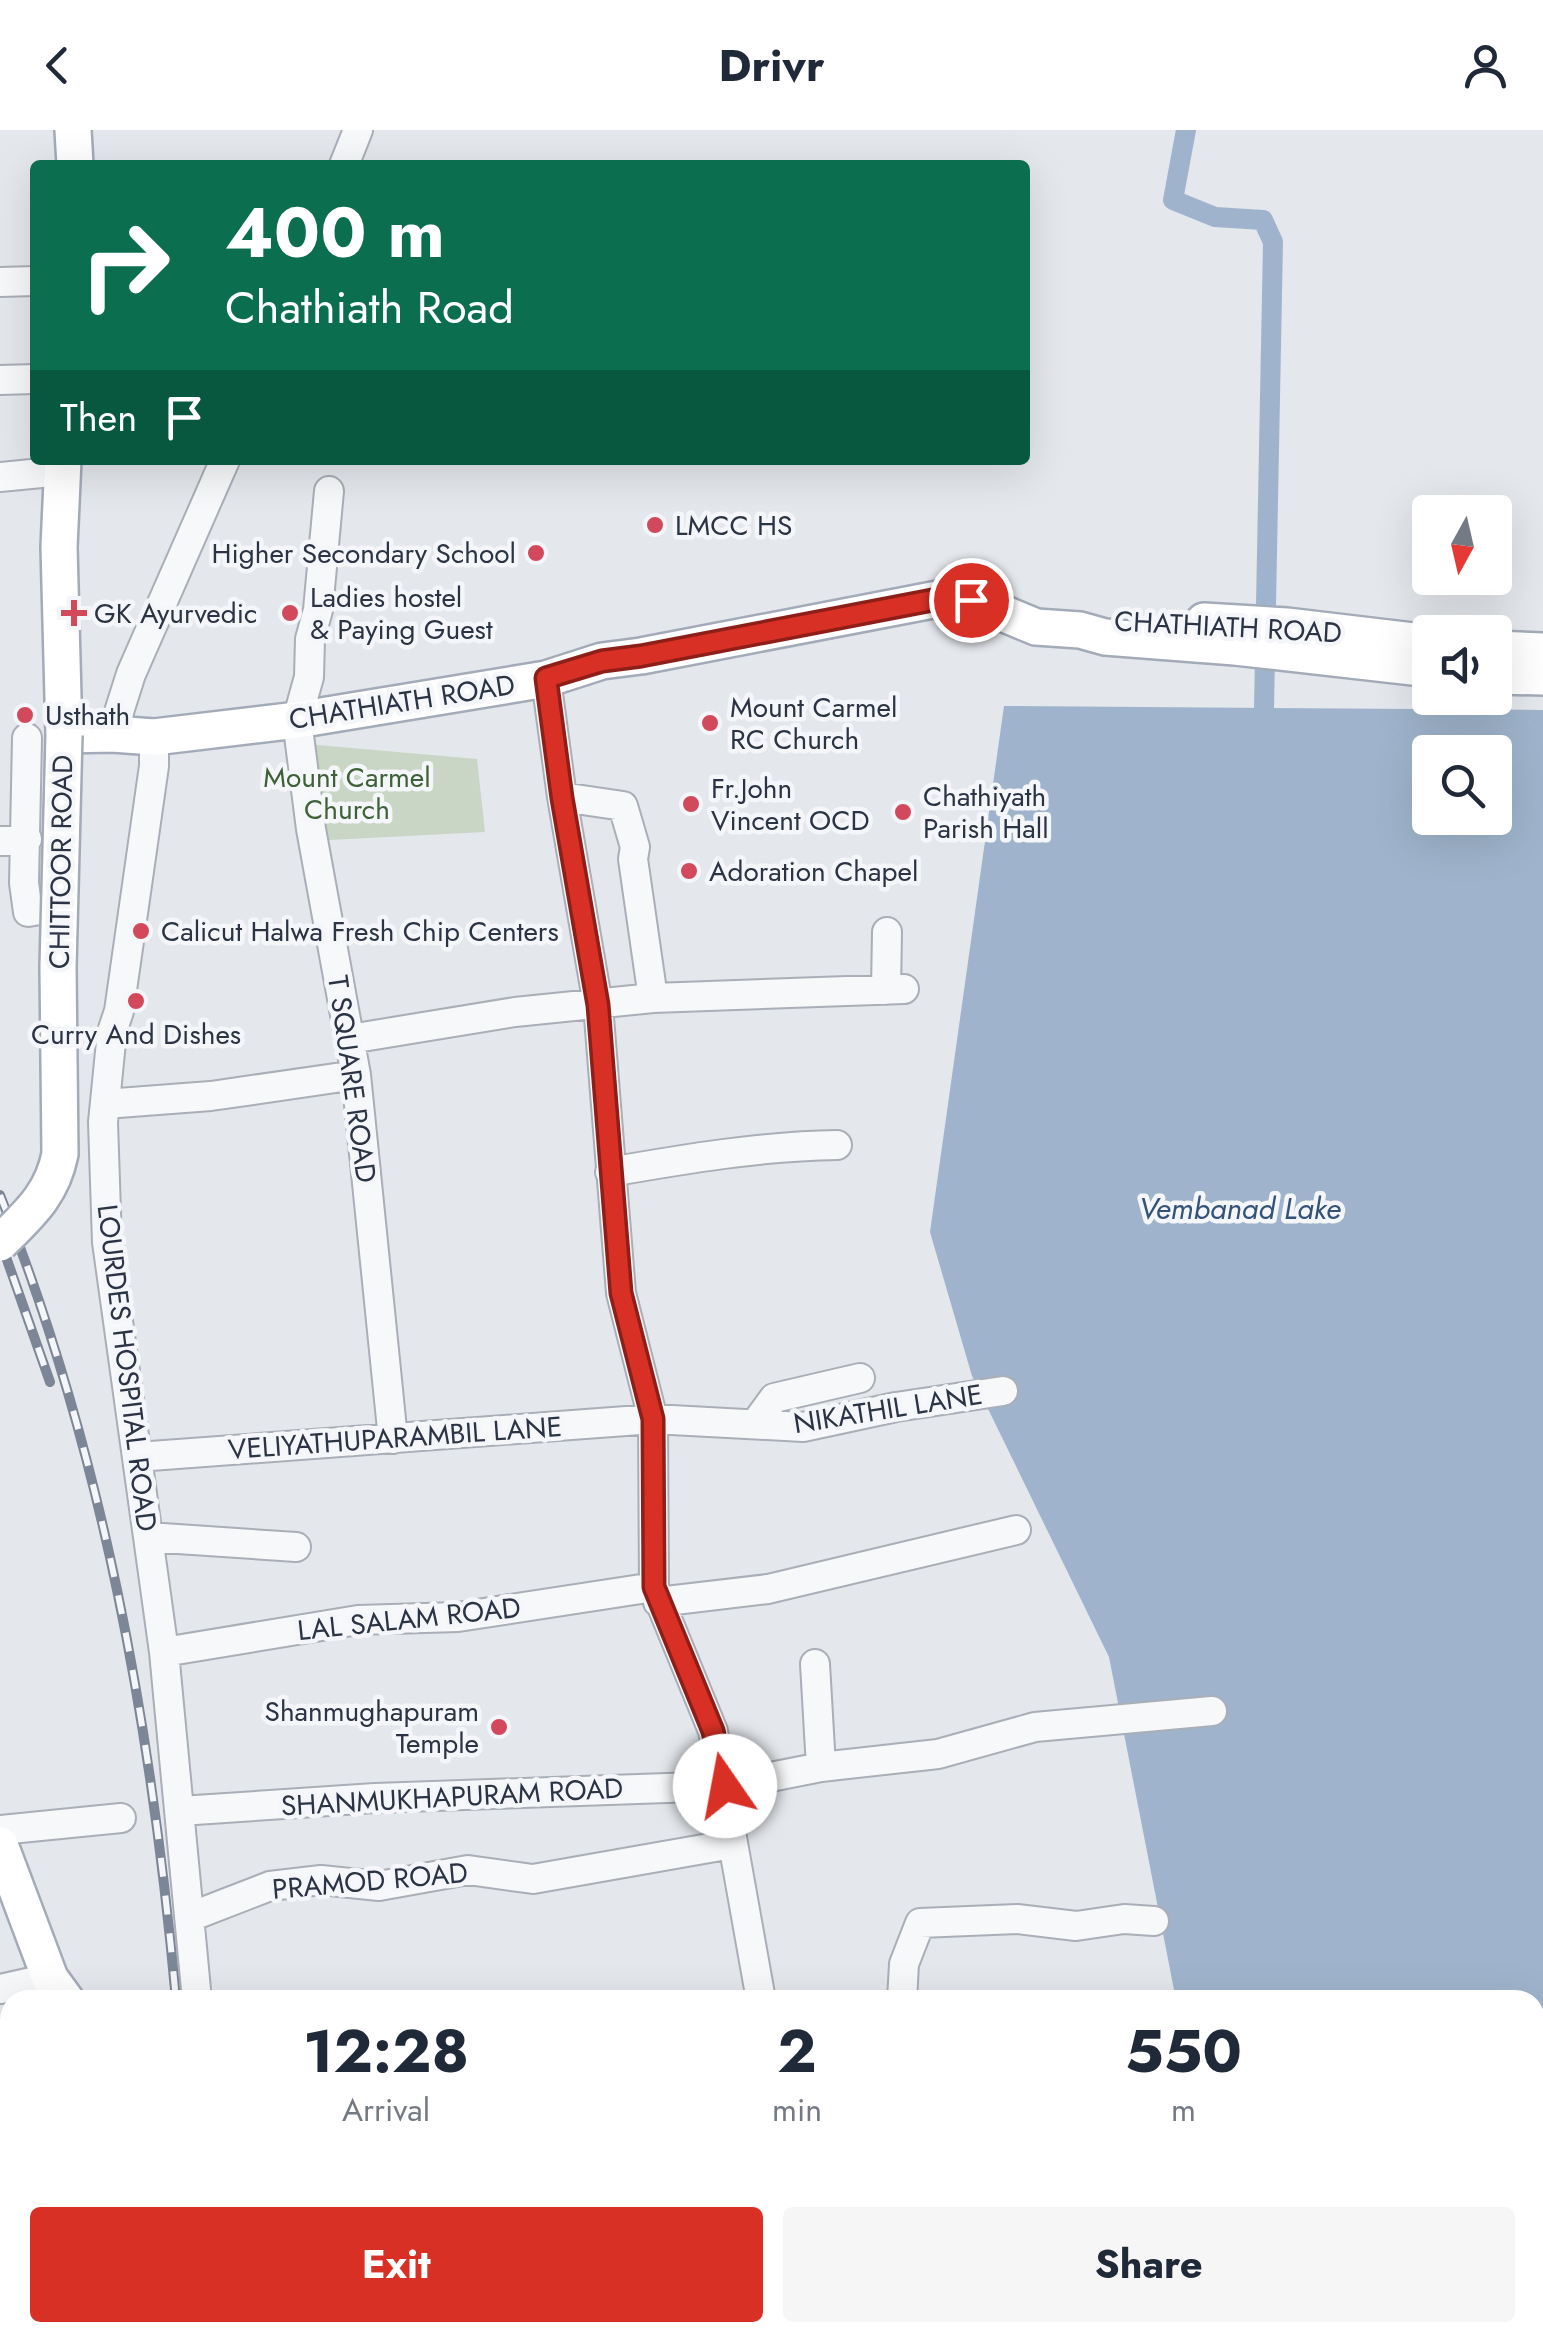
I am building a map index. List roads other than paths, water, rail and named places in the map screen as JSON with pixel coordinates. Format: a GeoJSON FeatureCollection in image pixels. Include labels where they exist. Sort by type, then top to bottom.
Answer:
{"type":"FeatureCollection","features":[{"type":"Feature","properties":{"kind":"main road"},"geometry":{"type":"LineString","coordinates":[[73,130],[75,160]]}},
{"type":"Feature","properties":{"kind":"main road","name":"CHITTOOR ROAD"},"geometry":{"type":"LineString","coordinates":[[0,1243],[56,1178],[60,1154],[62,466]]}},
{"type":"Feature","properties":{"kind":"main road","name":"CHATHIATH ROAD"},"geometry":{"type":"LineString","coordinates":[[64,736],[154,737],[296,720],[546,678],[602,661],[943,598],[971,600],[1036,627],[1080,630],[1104,637],[1219,628],[1412,642]]}},
{"type":"Feature","properties":{"kind":"main road","name":"CHATHIATH ROAD"},"geometry":{"type":"LineString","coordinates":[[1303,635],[1412,664]]}},
{"type":"Feature","properties":{"kind":"main road"},"geometry":{"type":"LineString","coordinates":[[1512,650],[1543,651]]}},
{"type":"Feature","properties":{"kind":"main road"},"geometry":{"type":"LineString","coordinates":[[1512,676],[1543,677]]}},
{"type":"Feature","properties":{"kind":"main road"},"geometry":{"type":"LineString","coordinates":[[0,1845],[58,1989]]}},
{"type":"Feature","properties":{"kind":"street"},"geometry":{"type":"LineString","coordinates":[[346,160],[358,130]]}},
{"type":"Feature","properties":{"kind":"street"},"geometry":{"type":"LineString","coordinates":[[0,282],[30,281]]}},
{"type":"Feature","properties":{"kind":"street"},"geometry":{"type":"LineString","coordinates":[[0,380],[30,380]]}},
{"type":"Feature","properties":{"kind":"street"},"geometry":{"type":"LineString","coordinates":[[112,734],[130,674],[223,465]]}},
{"type":"Feature","properties":{"kind":"street"},"geometry":{"type":"LineString","coordinates":[[0,477],[62,466]]}},
{"type":"Feature","properties":{"kind":"street"},"geometry":{"type":"LineString","coordinates":[[296,720],[309,677],[310,640],[318,610],[330,491]]}},
{"type":"Feature","properties":{"kind":"street"},"geometry":{"type":"LineString","coordinates":[[546,678],[562,798],[598,1005],[621,1293],[653,1419],[656,1595],[713,1731],[759,1990]]}},
{"type":"Feature","properties":{"kind":"street","name":"T SQUARE ROAD"},"geometry":{"type":"LineString","coordinates":[[296,720],[356,1075],[393,1439]]}},
{"type":"Feature","properties":{"kind":"street"},"geometry":{"type":"LineString","coordinates":[[40,910],[28,912],[13,840],[14,738],[64,736]]}},
{"type":"Feature","properties":{"kind":"street","name":"LOURDES HOSPITAL ROAD"},"geometry":{"type":"LineString","coordinates":[[154,737],[154,766],[119,1011],[112,1032],[103,1122],[107,1242],[164,1652],[195,1990]]}},
{"type":"Feature","properties":{"kind":"street"},"geometry":{"type":"LineString","coordinates":[[562,798],[623,806],[635,847],[654,998]]}},
{"type":"Feature","properties":{"kind":"street"},"geometry":{"type":"LineString","coordinates":[[350,1039],[628,998],[895,990],[887,932]]}},
{"type":"Feature","properties":{"kind":"street"},"geometry":{"type":"LineString","coordinates":[[105,1104],[211,1096],[356,1075]]}},
{"type":"Feature","properties":{"kind":"street"},"geometry":{"type":"LineString","coordinates":[[610,1172],[682,1160],[837,1144]]}},
{"type":"Feature","properties":{"kind":"street"},"geometry":{"type":"LineString","coordinates":[[755,1424],[774,1398],[860,1378]]}},
{"type":"Feature","properties":{"kind":"street","name":"NIKATHIL LANE"},"geometry":{"type":"LineString","coordinates":[[653,1419],[804,1427],[1003,1391]]}},
{"type":"Feature","properties":{"kind":"street","name":"VELIYATHUPARAMBIL LANE"},"geometry":{"type":"LineString","coordinates":[[136,1457],[653,1419]]}},
{"type":"Feature","properties":{"kind":"street","name":"LAL SALAM ROAD"},"geometry":{"type":"LineString","coordinates":[[164,1652],[358,1620],[458,1616],[656,1595],[768,1589],[1016,1530]]}},
{"type":"Feature","properties":{"kind":"street"},"geometry":{"type":"LineString","coordinates":[[148,1537],[296,1546]]}},
{"type":"Feature","properties":{"kind":"street"},"geometry":{"type":"LineString","coordinates":[[815,1664],[821,1767]]}},
{"type":"Feature","properties":{"kind":"street","name":"SHANMUKHAPURAM ROAD"},"geometry":{"type":"LineString","coordinates":[[180,1811],[375,1798],[725,1786],[821,1767],[938,1754],[1034,1728],[1212,1711]]}},
{"type":"Feature","properties":{"kind":"street"},"geometry":{"type":"LineString","coordinates":[[0,1830],[120,1818]]}},
{"type":"Feature","properties":{"kind":"street","name":"PRAMOD ROAD"},"geometry":{"type":"LineString","coordinates":[[190,1916],[270,1886],[321,1880],[379,1886],[468,1870],[532,1879],[732,1844]]}},
{"type":"Feature","properties":{"kind":"street"},"geometry":{"type":"LineString","coordinates":[[903,1990],[904,1964],[920,1923],[1016,1919],[1076,1926],[1124,1919],[1154,1922]]}},
{"type":"Feature","properties":{"kind":"street"},"geometry":{"type":"LineString","coordinates":[[0,1989],[58,1989]]}},
{"type":"Feature","properties":{"kind":"water","name":"Vembanad Lake"},"geometry":{"type":"Polygon","coordinates":[[[1004,706],[1412,709],[1412,715],[1512,715],[1512,710],[1543,710],[1543,1990],[1174,1990],[1109,1657],[972,1376],[930,1232],[1004,706]]]}},
{"type":"Feature","properties":{"kind":"waterway"},"geometry":{"type":"LineString","coordinates":[[1186,130],[1173,200],[1215,217],[1263,220],[1273,242],[1264,708]]}},
{"type":"Feature","properties":{"kind":"railway"},"geometry":{"type":"LineString","coordinates":[[0,1195],[67,1391],[117,1591],[152,1794],[175,1990]]}},
{"type":"Feature","properties":{"kind":"railway"},"geometry":{"type":"LineString","coordinates":[[0,1240],[50,1382]]}},
{"type":"Feature","properties":{"kind":"place","name":"LMCC HS"},"geometry":{"type":"Point","coordinates":[655,525]}},
{"type":"Feature","properties":{"kind":"place","name":"Higher Secondary School"},"geometry":{"type":"Point","coordinates":[536,553]}},
{"type":"Feature","properties":{"kind":"place","name":"GK Ayurvedic"},"geometry":{"type":"Point","coordinates":[74,613]}},
{"type":"Feature","properties":{"kind":"place","name":"Ladies hostel & Paying Guest"},"geometry":{"type":"Point","coordinates":[290,613]}},
{"type":"Feature","properties":{"kind":"place","name":"Usthath"},"geometry":{"type":"Point","coordinates":[25,715]}},
{"type":"Feature","properties":{"kind":"place","name":"Mount Carmel RC Church"},"geometry":{"type":"Point","coordinates":[710,723]}},
{"type":"Feature","properties":{"kind":"place","name":"Fr.John Vincent OCD"},"geometry":{"type":"Point","coordinates":[691,804]}},
{"type":"Feature","properties":{"kind":"place","name":"Chathiyath Parish Hall"},"geometry":{"type":"Point","coordinates":[903,812]}},
{"type":"Feature","properties":{"kind":"place","name":"Adoration Chapel"},"geometry":{"type":"Point","coordinates":[689,871]}},
{"type":"Feature","properties":{"kind":"place","name":"Calicut Halwa Fresh Chip Centers"},"geometry":{"type":"Point","coordinates":[141,931]}},
{"type":"Feature","properties":{"kind":"place","name":"Curry And Dishes"},"geometry":{"type":"Point","coordinates":[136,1001]}},
{"type":"Feature","properties":{"kind":"place","name":"Shanmughapuram Temple"},"geometry":{"type":"Point","coordinates":[499,1727]}},
{"type":"Feature","properties":{"kind":"park label","name":"Mount Carmel Church"},"geometry":{"type":"Point","coordinates":[347,793]}}]}
